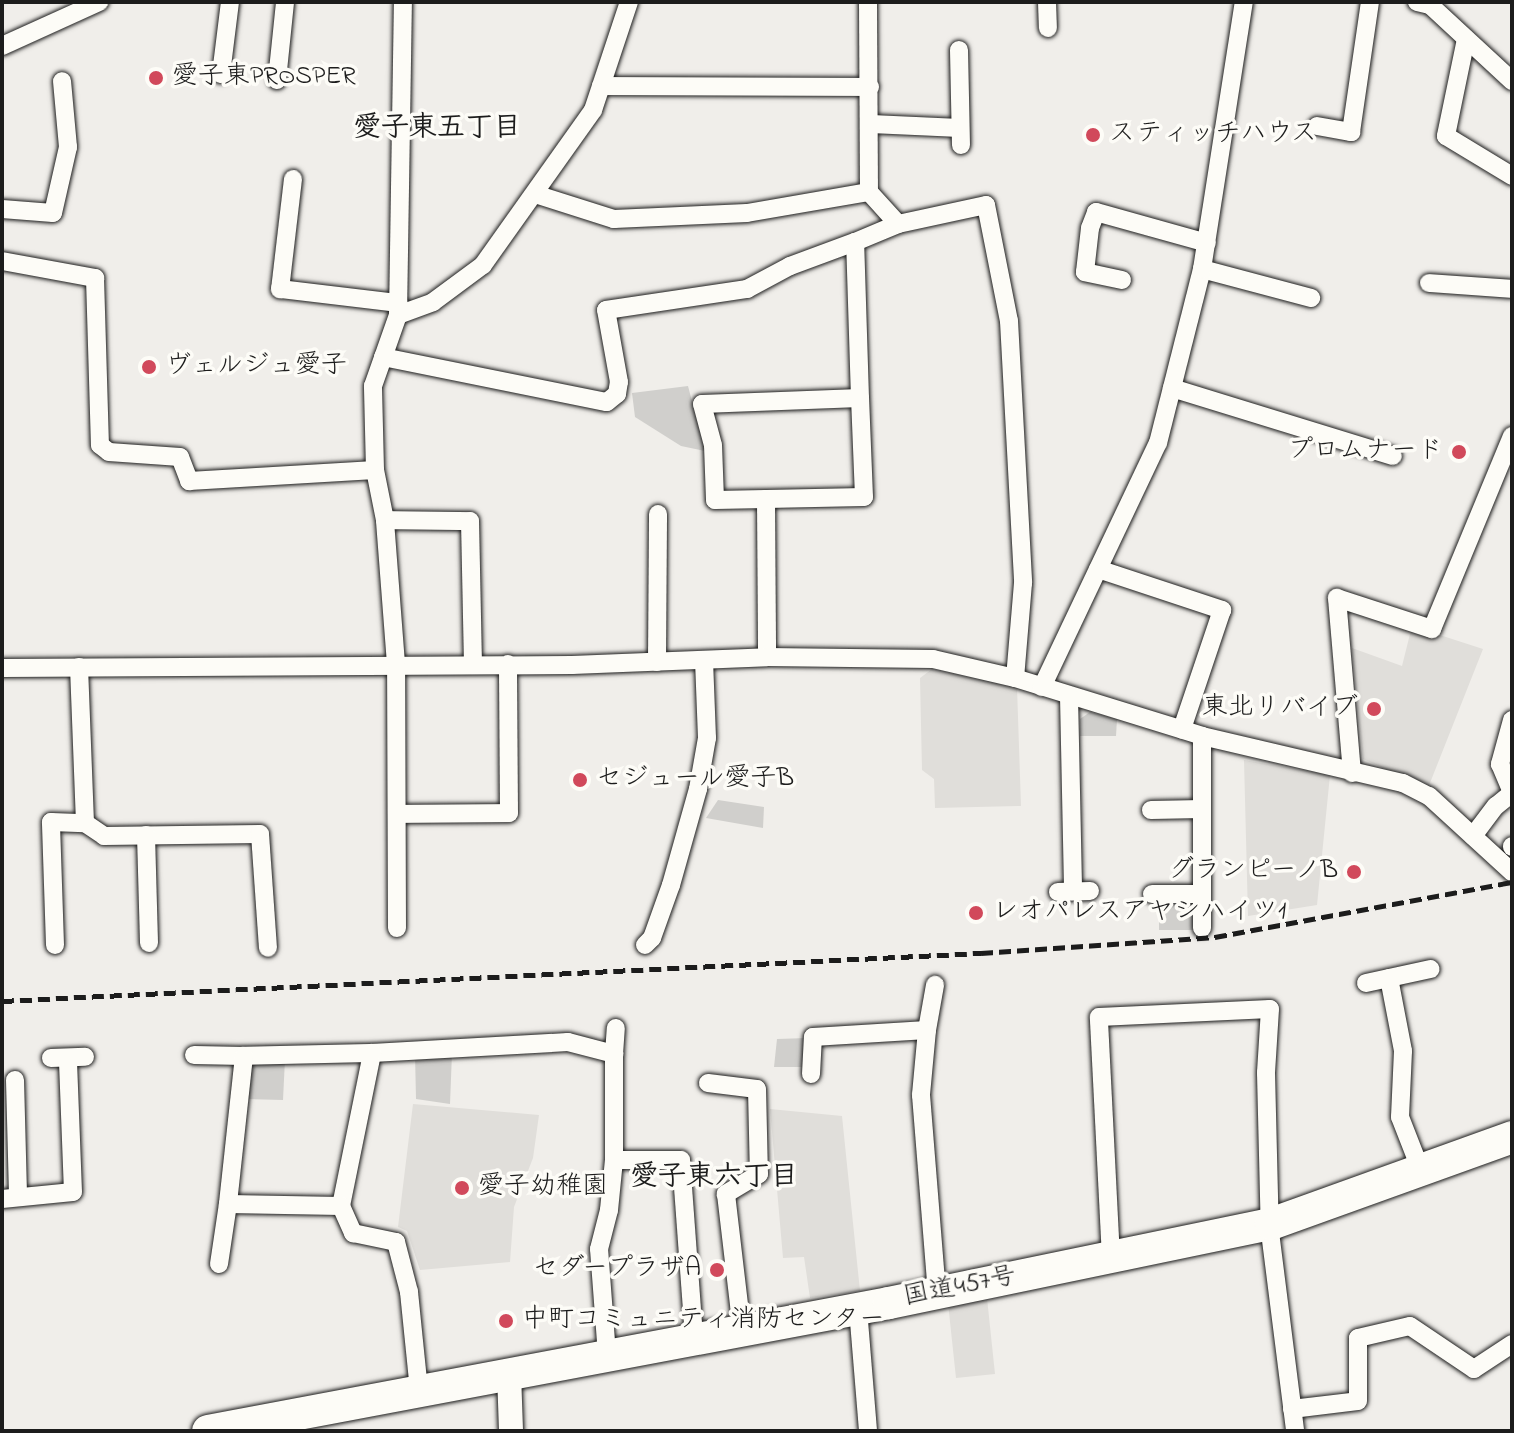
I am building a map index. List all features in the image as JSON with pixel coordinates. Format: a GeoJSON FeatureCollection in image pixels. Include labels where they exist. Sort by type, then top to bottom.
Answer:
{"type":"FeatureCollection","features":[{"type":"Feature","properties":{"kind":"highway","name":"国道457号"},"geometry":{"type":"LineString","coordinates":[[208,1431],[858,1309],[1271,1224],[1512,1137]]}},
{"type":"Feature","properties":{"kind":"street"},"geometry":{"type":"LineString","coordinates":[[2,46],[99,2]]}},
{"type":"Feature","properties":{"kind":"street"},"geometry":{"type":"LineString","coordinates":[[221,74],[230,2]]}},
{"type":"Feature","properties":{"kind":"street"},"geometry":{"type":"LineString","coordinates":[[277,80],[285,2]]}},
{"type":"Feature","properties":{"kind":"street"},"geometry":{"type":"LineString","coordinates":[[397,928],[396,664],[385,520],[375,470],[373,386],[398,309],[403,2]]}},
{"type":"Feature","properties":{"kind":"street"},"geometry":{"type":"LineString","coordinates":[[293,179],[280,289],[398,309],[433,302],[483,265],[593,110],[629,2]]}},
{"type":"Feature","properties":{"kind":"street"},"geometry":{"type":"LineString","coordinates":[[868,2],[869,192],[898,224]]}},
{"type":"Feature","properties":{"kind":"street"},"geometry":{"type":"LineString","coordinates":[[1047,2],[1048,28]]}},
{"type":"Feature","properties":{"kind":"street"},"geometry":{"type":"LineString","coordinates":[[1042,687],[1158,443],[1202,269],[1244,2]]}},
{"type":"Feature","properties":{"kind":"street"},"geometry":{"type":"LineString","coordinates":[[1317,126],[1351,132],[1370,2]]}},
{"type":"Feature","properties":{"kind":"street"},"geometry":{"type":"LineString","coordinates":[[1417,2],[1430,5],[1512,81]]}},
{"type":"Feature","properties":{"kind":"street"},"geometry":{"type":"LineString","coordinates":[[1466,39],[1446,136],[1512,176]]}},
{"type":"Feature","properties":{"kind":"street"},"geometry":{"type":"LineString","coordinates":[[871,124],[960,137],[959,50]]}},
{"type":"Feature","properties":{"kind":"street"},"geometry":{"type":"LineString","coordinates":[[2,209],[53,213],[68,147],[62,81]]}},
{"type":"Feature","properties":{"kind":"street"},"geometry":{"type":"LineString","coordinates":[[601,86],[870,87]]}},
{"type":"Feature","properties":{"kind":"street"},"geometry":{"type":"LineString","coordinates":[[535,194],[614,219],[747,213],[869,192]]}},
{"type":"Feature","properties":{"kind":"street"},"geometry":{"type":"LineString","coordinates":[[383,357],[607,402],[617,394],[619,382],[606,310],[747,289],[790,266],[898,224],[986,205],[1009,321],[1023,583],[1015,678]]}},
{"type":"Feature","properties":{"kind":"street"},"geometry":{"type":"LineString","coordinates":[[1122,280],[1085,272],[1090,228],[1096,212],[1207,243]]}},
{"type":"Feature","properties":{"kind":"street"},"geometry":{"type":"LineString","coordinates":[[855,242],[864,497],[715,500],[713,445],[702,404],[860,398]]}},
{"type":"Feature","properties":{"kind":"street"},"geometry":{"type":"LineString","coordinates":[[2,261],[95,278],[100,445],[109,452],[180,457],[189,481],[375,470]]}},
{"type":"Feature","properties":{"kind":"street"},"geometry":{"type":"LineString","coordinates":[[1202,269],[1311,298]]}},
{"type":"Feature","properties":{"kind":"street"},"geometry":{"type":"LineString","coordinates":[[1429,283],[1512,289]]}},
{"type":"Feature","properties":{"kind":"street"},"geometry":{"type":"LineString","coordinates":[[1172,388],[1393,456]]}},
{"type":"Feature","properties":{"kind":"street"},"geometry":{"type":"LineString","coordinates":[[1352,773],[1337,598],[1432,629],[1512,436]]}},
{"type":"Feature","properties":{"kind":"street"},"geometry":{"type":"LineString","coordinates":[[766,499],[767,657]]}},
{"type":"Feature","properties":{"kind":"street"},"geometry":{"type":"LineString","coordinates":[[657,662],[658,514]]}},
{"type":"Feature","properties":{"kind":"street"},"geometry":{"type":"LineString","coordinates":[[385,520],[470,521],[473,664]]}},
{"type":"Feature","properties":{"kind":"street"},"geometry":{"type":"LineString","coordinates":[[1098,569],[1222,610],[1182,729]]}},
{"type":"Feature","properties":{"kind":"street"},"geometry":{"type":"LineString","coordinates":[[2,668],[657,662],[767,657],[933,659],[1015,678],[1202,736],[1403,783],[1429,796],[1512,872]]}},
{"type":"Feature","properties":{"kind":"street"},"geometry":{"type":"LineString","coordinates":[[645,945],[652,938],[671,885],[698,789],[707,738],[704,661]]}},
{"type":"Feature","properties":{"kind":"street"},"geometry":{"type":"LineString","coordinates":[[397,814],[509,813],[508,664]]}},
{"type":"Feature","properties":{"kind":"street"},"geometry":{"type":"LineString","coordinates":[[79,667],[85,823]]}},
{"type":"Feature","properties":{"kind":"street"},"geometry":{"type":"LineString","coordinates":[[1069,696],[1074,891]]}},
{"type":"Feature","properties":{"kind":"street"},"geometry":{"type":"LineString","coordinates":[[1473,836],[1496,806],[1512,793],[1500,764],[1501,751],[1512,720]]}},
{"type":"Feature","properties":{"kind":"street"},"geometry":{"type":"LineString","coordinates":[[1202,736],[1202,928]]}},
{"type":"Feature","properties":{"kind":"street"},"geometry":{"type":"LineString","coordinates":[[1151,810],[1202,809]]}},
{"type":"Feature","properties":{"kind":"street"},"geometry":{"type":"LineString","coordinates":[[55,945],[51,822],[85,823],[104,836],[260,834],[268,948]]}},
{"type":"Feature","properties":{"kind":"street"},"geometry":{"type":"LineString","coordinates":[[146,835],[149,943]]}},
{"type":"Feature","properties":{"kind":"street"},"geometry":{"type":"LineString","coordinates":[[1152,894],[1202,894]]}},
{"type":"Feature","properties":{"kind":"street"},"geometry":{"type":"LineString","coordinates":[[1366,983],[1431,969]]}},
{"type":"Feature","properties":{"kind":"street"},"geometry":{"type":"LineString","coordinates":[[1389,978],[1403,1051],[1400,1117],[1421,1171]]}},
{"type":"Feature","properties":{"kind":"street"},"geometry":{"type":"LineString","coordinates":[[935,985],[921,1095],[937,1293]]}},
{"type":"Feature","properties":{"kind":"street"},"geometry":{"type":"LineString","coordinates":[[1111,1258],[1099,1017],[1270,1009],[1266,1073],[1272,1262],[1295,1431]]}},
{"type":"Feature","properties":{"kind":"street"},"geometry":{"type":"LineString","coordinates":[[607,1355],[599,1249],[609,1210],[614,1160],[616,1028]]}},
{"type":"Feature","properties":{"kind":"street"},"geometry":{"type":"LineString","coordinates":[[811,1074],[813,1037],[927,1030]]}},
{"type":"Feature","properties":{"kind":"street"},"geometry":{"type":"LineString","coordinates":[[194,1055],[372,1053],[568,1042],[614,1054]]}},
{"type":"Feature","properties":{"kind":"street"},"geometry":{"type":"LineString","coordinates":[[372,1053],[341,1206],[353,1233],[396,1242],[409,1292],[419,1391]]}},
{"type":"Feature","properties":{"kind":"street"},"geometry":{"type":"LineString","coordinates":[[219,1264],[244,1056]]}},
{"type":"Feature","properties":{"kind":"street"},"geometry":{"type":"LineString","coordinates":[[15,1080],[10,1198],[73,1192],[68,1058]]}},
{"type":"Feature","properties":{"kind":"street"},"geometry":{"type":"LineString","coordinates":[[708,1083],[757,1089],[759,1174],[726,1194],[742,1330]]}},
{"type":"Feature","properties":{"kind":"street"},"geometry":{"type":"LineString","coordinates":[[614,1160],[681,1160],[694,1339]]}},
{"type":"Feature","properties":{"kind":"street"},"geometry":{"type":"LineString","coordinates":[[228,1204],[341,1206]]}},
{"type":"Feature","properties":{"kind":"street"},"geometry":{"type":"LineString","coordinates":[[858,1309],[868,1431]]}},
{"type":"Feature","properties":{"kind":"street"},"geometry":{"type":"LineString","coordinates":[[1292,1409],[1358,1401],[1358,1338],[1410,1326],[1474,1369],[1512,1344]]}},
{"type":"Feature","properties":{"kind":"street"},"geometry":{"type":"LineString","coordinates":[[509,1373],[511,1431]]}},
{"type":"Feature","properties":{"kind":"shaded area"},"geometry":{"type":"Polygon","coordinates":[[[688,386],[705,451],[681,446],[635,417],[632,393],[688,386]]]}},
{"type":"Feature","properties":{"kind":"shaded area"},"geometry":{"type":"Polygon","coordinates":[[[1412,626],[1483,649],[1428,788],[1363,759],[1352,648],[1402,666],[1412,626]]]}},
{"type":"Feature","properties":{"kind":"shaded area"},"geometry":{"type":"Polygon","coordinates":[[[932,669],[1017,687],[1021,806],[935,808],[934,779],[922,770],[920,678],[932,669]]]}},
{"type":"Feature","properties":{"kind":"shaded area"},"geometry":{"type":"Polygon","coordinates":[[[1090,712],[1117,719],[1116,736],[1080,736],[1080,719],[1090,712]]]}},
{"type":"Feature","properties":{"kind":"shaded area"},"geometry":{"type":"Polygon","coordinates":[[[1244,760],[1330,775],[1317,905],[1248,916],[1244,760]]]}},
{"type":"Feature","properties":{"kind":"shaded area"},"geometry":{"type":"Polygon","coordinates":[[[718,800],[764,807],[763,828],[706,818],[718,800]]]}},
{"type":"Feature","properties":{"kind":"shaded area"},"geometry":{"type":"Polygon","coordinates":[[[1159,900],[1182,900],[1192,909],[1195,930],[1159,930],[1159,900]]]}},
{"type":"Feature","properties":{"kind":"shaded area"},"geometry":{"type":"Polygon","coordinates":[[[807,1038],[808,1067],[774,1067],[777,1039],[807,1038]]]}},
{"type":"Feature","properties":{"kind":"shaded area"},"geometry":{"type":"Polygon","coordinates":[[[452,1053],[450,1104],[416,1099],[415,1054],[452,1053]]]}},
{"type":"Feature","properties":{"kind":"shaded area"},"geometry":{"type":"Polygon","coordinates":[[[285,1059],[283,1100],[245,1099],[248,1072],[257,1060],[285,1059]]]}},
{"type":"Feature","properties":{"kind":"shaded area","name":"愛子幼稚園"},"geometry":{"type":"Polygon","coordinates":[[[413,1104],[539,1115],[533,1158],[514,1207],[510,1262],[420,1270],[407,1231],[398,1227],[413,1104]]]}},
{"type":"Feature","properties":{"kind":"shaded area"},"geometry":{"type":"Polygon","coordinates":[[[770,1109],[842,1116],[860,1291],[810,1298],[804,1257],[783,1258],[770,1109]]]}},
{"type":"Feature","properties":{"kind":"shaded area"},"geometry":{"type":"Polygon","coordinates":[[[987,1298],[995,1374],[956,1378],[948,1303],[987,1298]]]}},
{"type":"Feature","properties":{"kind":"railway"},"geometry":{"type":"LineString","coordinates":[[2,1001],[981,953],[1215,937],[1512,882]]}},
{"type":"Feature","properties":{"kind":"place","name":"愛子東PROSPER"},"geometry":{"type":"Point","coordinates":[156,78]}},
{"type":"Feature","properties":{"kind":"place","name":"スティッチハウス"},"geometry":{"type":"Point","coordinates":[1093,135]}},
{"type":"Feature","properties":{"kind":"place","name":"ヴェルジュ愛子"},"geometry":{"type":"Point","coordinates":[149,367]}},
{"type":"Feature","properties":{"kind":"place","name":"プロムナード"},"geometry":{"type":"Point","coordinates":[1459,452]}},
{"type":"Feature","properties":{"kind":"place","name":"東北リバイブ"},"geometry":{"type":"Point","coordinates":[1374,709]}},
{"type":"Feature","properties":{"kind":"place","name":"セジュール愛子B"},"geometry":{"type":"Point","coordinates":[580,780]}},
{"type":"Feature","properties":{"kind":"place","name":"グランピーノB"},"geometry":{"type":"Point","coordinates":[1354,872]}},
{"type":"Feature","properties":{"kind":"place","name":"レオパレスアヤシハイツ1"},"geometry":{"type":"Point","coordinates":[976,913]}},
{"type":"Feature","properties":{"kind":"place","name":"愛子幼稚園"},"geometry":{"type":"Point","coordinates":[462,1188]}},
{"type":"Feature","properties":{"kind":"place","name":"セダープラザA"},"geometry":{"type":"Point","coordinates":[717,1270]}},
{"type":"Feature","properties":{"kind":"place","name":"中町コミュニティ消防センター"},"geometry":{"type":"Point","coordinates":[506,1321]}},
{"type":"Feature","properties":{"kind":"district","name":"愛子東五丁目"},"geometry":{"type":"Point","coordinates":[437,129]}},
{"type":"Feature","properties":{"kind":"district","name":"愛子東六丁目"},"geometry":{"type":"Point","coordinates":[714,1178]}}]}
